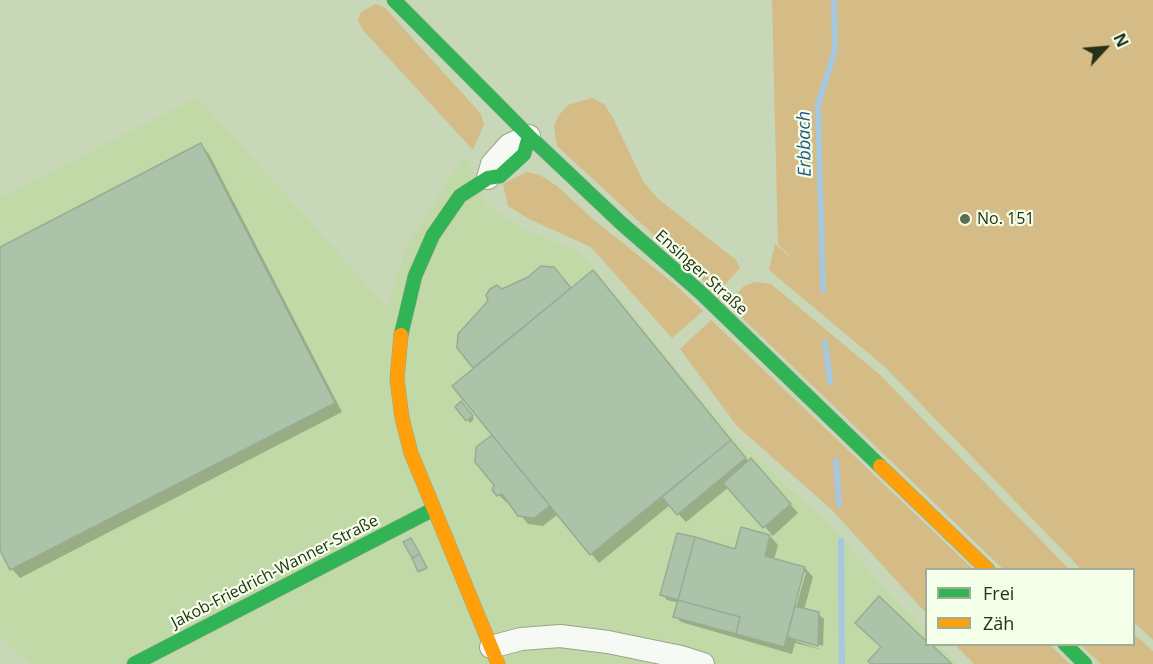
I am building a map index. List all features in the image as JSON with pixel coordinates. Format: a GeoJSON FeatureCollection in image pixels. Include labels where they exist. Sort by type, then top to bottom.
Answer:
{"type":"FeatureCollection","features":[{"type":"Feature","properties":{"kind":"street","name":"Ensinger Straße"},"geometry":{"type":"LineString","coordinates":[[394,0],[529,136],[621,223],[700,292],[986,568]]}},
{"type":"Feature","properties":{"kind":"street"},"geometry":{"type":"LineString","coordinates":[[529,136],[509,145],[492,164],[488,178],[460,196],[433,235],[414,276],[398,345],[397,379],[402,418],[411,453],[432,510],[495,655],[522,639],[560,636],[608,642],[681,657],[703,664]]}},
{"type":"Feature","properties":{"kind":"street","name":"Jakob-Friedrich-Wanner-Straße"},"geometry":{"type":"LineString","coordinates":[[134,664],[432,510]]}},
{"type":"Feature","properties":{"kind":"street"},"geometry":{"type":"LineString","coordinates":[[1066,646],[1085,664]]}},
{"type":"Feature","properties":{"kind":"shaded area"},"geometry":{"type":"Polygon","coordinates":[[[772,0],[1153,0],[1153,640],[1135,623],[1135,568],[1080,568],[885,367],[769,270],[775,244],[796,262],[778,244],[772,0]]]}},
{"type":"Feature","properties":{"kind":"shaded area"},"geometry":{"type":"Polygon","coordinates":[[[376,4],[385,8],[481,114],[484,124],[473,150],[362,29],[358,20],[361,12],[376,4]]]}},
{"type":"Feature","properties":{"kind":"shaded area"},"geometry":{"type":"Polygon","coordinates":[[[197,97],[387,307],[407,245],[465,156],[487,206],[524,230],[577,251],[592,265],[730,434],[834,529],[889,595],[925,632],[925,646],[939,646],[957,664],[31,664],[0,637],[0,198],[197,97]]]}},
{"type":"Feature","properties":{"kind":"shaded area"},"geometry":{"type":"Polygon","coordinates":[[[592,98],[604,104],[643,181],[657,198],[736,260],[740,268],[717,293],[557,146],[554,126],[559,115],[568,105],[592,98]]]}},
{"type":"Feature","properties":{"kind":"shaded area"},"geometry":{"type":"Polygon","coordinates":[[[527,172],[540,175],[557,186],[595,221],[673,283],[703,311],[672,338],[591,247],[529,219],[508,206],[503,184],[527,172]]]}},
{"type":"Feature","properties":{"kind":"shaded area"},"geometry":{"type":"Polygon","coordinates":[[[755,282],[771,284],[879,374],[1068,568],[1002,568],[728,304],[744,286],[755,282]]]}},
{"type":"Feature","properties":{"kind":"shaded area"},"geometry":{"type":"Polygon","coordinates":[[[711,320],[972,568],[925,568],[925,612],[832,510],[737,426],[680,349],[711,320]]]}},
{"type":"Feature","properties":{"kind":"shaded area"},"geometry":{"type":"Polygon","coordinates":[[[1135,635],[1153,651],[1153,664],[1101,664],[1082,646],[1135,646],[1135,635]]]}},
{"type":"Feature","properties":{"kind":"shaded area"},"geometry":{"type":"Polygon","coordinates":[[[956,646],[1051,646],[1070,664],[974,664],[956,646]]]}},
{"type":"Feature","properties":{"kind":"building"},"geometry":{"type":"Polygon","coordinates":[[[201,143],[335,403],[10,570],[0,550],[0,247],[201,143]]]}},
{"type":"Feature","properties":{"kind":"building"},"geometry":{"type":"Polygon","coordinates":[[[541,266],[554,267],[571,288],[473,368],[457,348],[458,334],[488,301],[486,295],[490,289],[497,285],[502,289],[528,277],[541,266]]]}},
{"type":"Feature","properties":{"kind":"building"},"geometry":{"type":"Polygon","coordinates":[[[593,270],[731,440],[590,555],[452,386],[593,270]]]}},
{"type":"Feature","properties":{"kind":"building"},"geometry":{"type":"Polygon","coordinates":[[[461,401],[473,416],[466,421],[455,407],[461,401]]]}},
{"type":"Feature","properties":{"kind":"building"},"geometry":{"type":"Polygon","coordinates":[[[492,435],[550,506],[534,518],[518,516],[502,494],[497,496],[492,490],[494,485],[475,462],[476,447],[492,435]]]}},
{"type":"Feature","properties":{"kind":"building"},"geometry":{"type":"Polygon","coordinates":[[[731,440],[746,458],[677,515],[662,497],[731,440]]]}},
{"type":"Feature","properties":{"kind":"building"},"geometry":{"type":"Polygon","coordinates":[[[751,458],[791,504],[763,528],[723,483],[751,458]]]}},
{"type":"Feature","properties":{"kind":"building"},"geometry":{"type":"Polygon","coordinates":[[[741,527],[770,535],[765,556],[805,567],[784,647],[736,634],[740,617],[678,600],[695,537],[735,549],[741,527]]]}},
{"type":"Feature","properties":{"kind":"building"},"geometry":{"type":"Polygon","coordinates":[[[677,533],[695,537],[678,600],[660,595],[677,533]]]}},
{"type":"Feature","properties":{"kind":"building"},"geometry":{"type":"Polygon","coordinates":[[[411,538],[420,554],[412,558],[403,542],[411,538]]]}},
{"type":"Feature","properties":{"kind":"building"},"geometry":{"type":"Polygon","coordinates":[[[420,554],[427,568],[418,572],[412,558],[420,554]]]}},
{"type":"Feature","properties":{"kind":"building"},"geometry":{"type":"Polygon","coordinates":[[[879,596],[925,640],[925,646],[933,646],[952,664],[871,664],[868,661],[881,647],[855,623],[879,596]]]}},
{"type":"Feature","properties":{"kind":"building"},"geometry":{"type":"Polygon","coordinates":[[[678,600],[740,617],[736,634],[673,617],[678,600]]]}},
{"type":"Feature","properties":{"kind":"building"},"geometry":{"type":"Polygon","coordinates":[[[795,606],[819,612],[818,646],[787,637],[795,606]]]}},
{"type":"Feature","properties":{"kind":"waterway","name":"Erbbach"},"geometry":{"type":"LineString","coordinates":[[823,290],[818,105],[835,50],[834,0]]}},
{"type":"Feature","properties":{"kind":"waterway","name":"Erbbach"},"geometry":{"type":"LineString","coordinates":[[825,342],[830,382]]}},
{"type":"Feature","properties":{"kind":"waterway","name":"Erbbach"},"geometry":{"type":"LineString","coordinates":[[836,461],[839,505]]}},
{"type":"Feature","properties":{"kind":"waterway","name":"Erbbach"},"geometry":{"type":"LineString","coordinates":[[841,541],[842,664]]}},
{"type":"Feature","properties":{"kind":"traffic: fast"},"geometry":{"type":"LineString","coordinates":[[394,0],[529,136],[621,223],[700,292],[880,466]]}},
{"type":"Feature","properties":{"kind":"traffic: fast"},"geometry":{"type":"LineString","coordinates":[[401,335],[415,276],[433,235],[460,196],[488,178],[500,176],[524,154],[529,136]]}},
{"type":"Feature","properties":{"kind":"traffic: fast"},"geometry":{"type":"LineString","coordinates":[[134,664],[432,510]]}},
{"type":"Feature","properties":{"kind":"traffic: fast"},"geometry":{"type":"LineString","coordinates":[[1067,646],[1085,664]]}},
{"type":"Feature","properties":{"kind":"traffic: slow"},"geometry":{"type":"LineString","coordinates":[[401,335],[397,379],[402,418],[411,453],[498,664]]}},
{"type":"Feature","properties":{"kind":"traffic: slow"},"geometry":{"type":"LineString","coordinates":[[880,466],[986,568]]}},
{"type":"Feature","properties":{"kind":"place","name":"No. 151"},"geometry":{"type":"Point","coordinates":[965,219]}}]}
